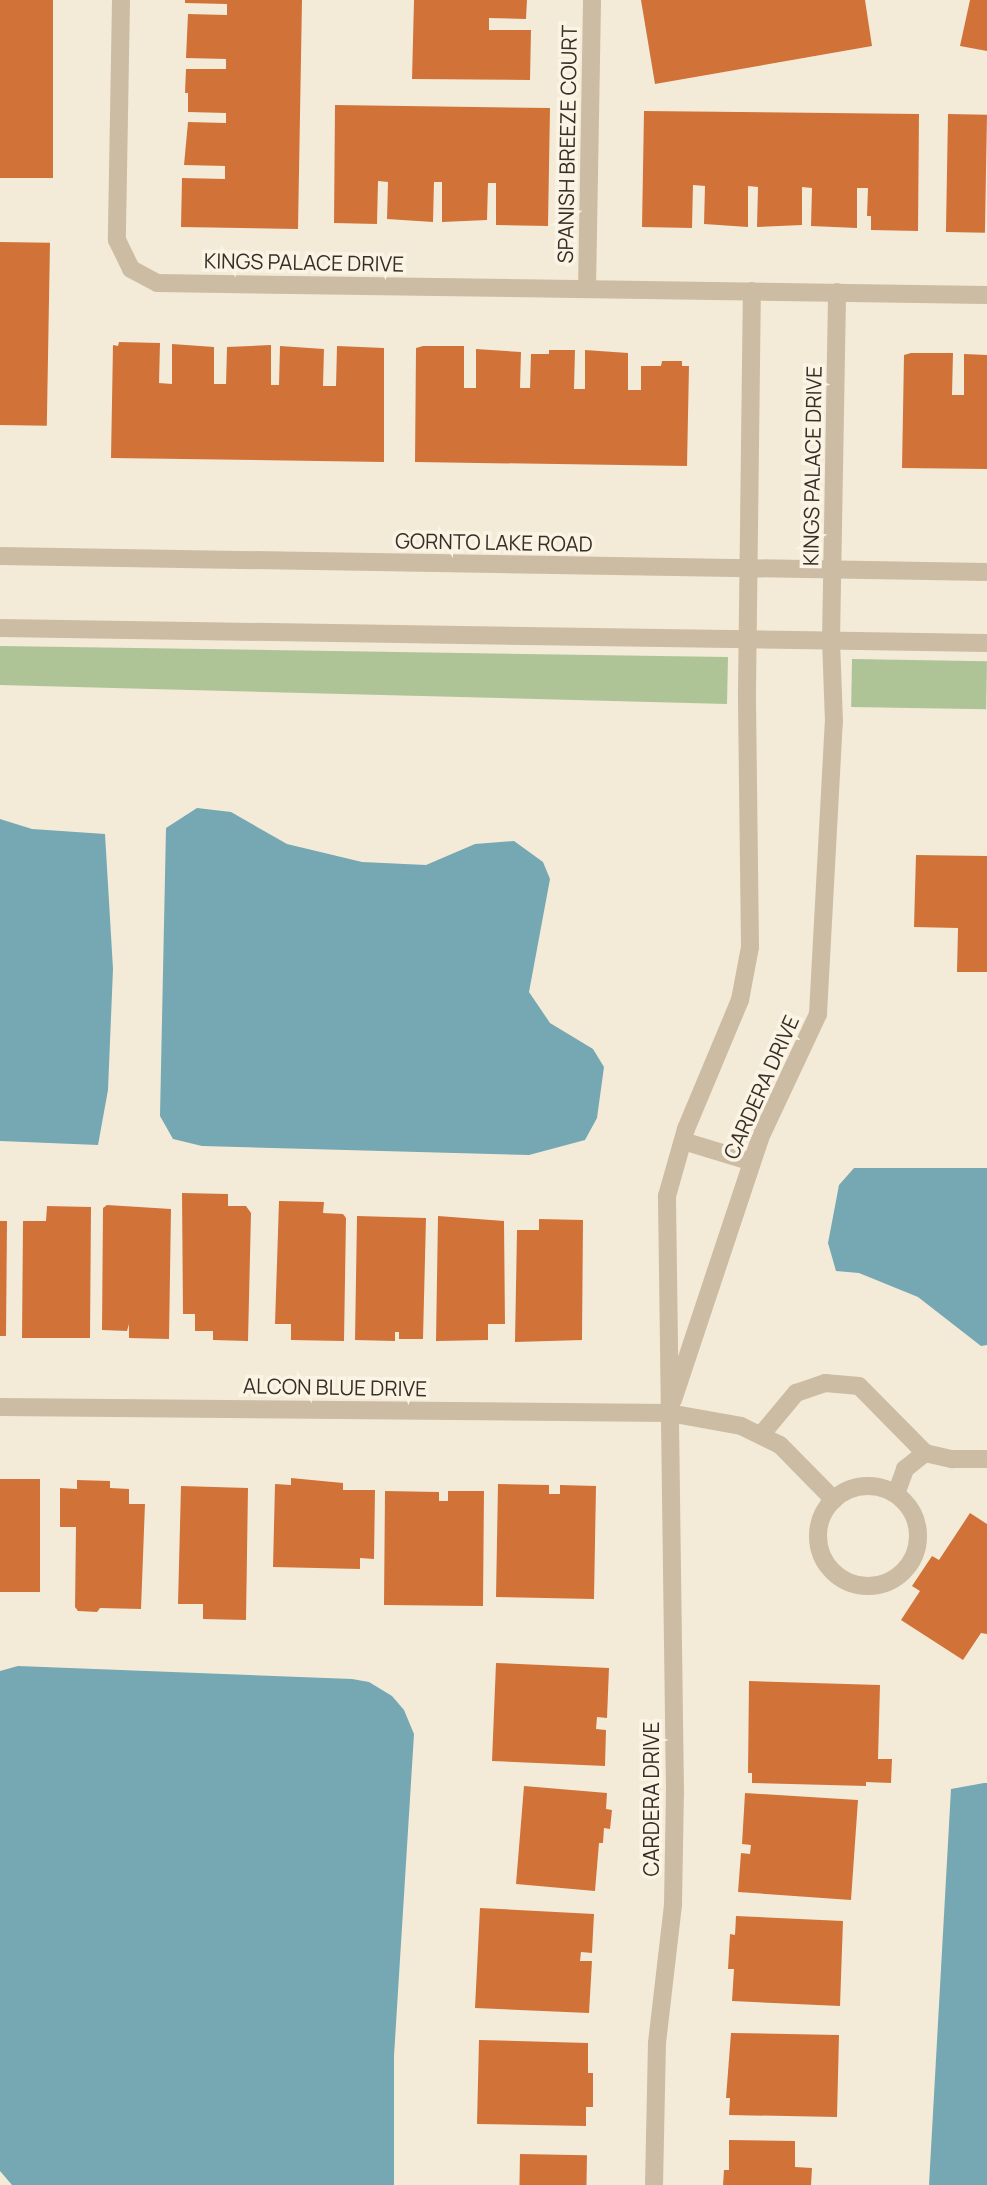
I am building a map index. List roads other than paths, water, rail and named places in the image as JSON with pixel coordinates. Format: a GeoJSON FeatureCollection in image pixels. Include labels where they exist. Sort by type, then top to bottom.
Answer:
{"type":"FeatureCollection","features":[{"type":"Feature","properties":{"kind":"street","name":"KINGS PALACE DRIVE"},"geometry":{"type":"LineString","coordinates":[[121,0],[117,240],[131,269],[157,283],[987,295]]}},
{"type":"Feature","properties":{"kind":"street","name":"SPANISH BREEZE COURT"},"geometry":{"type":"LineString","coordinates":[[587,289],[592,0]]}},
{"type":"Feature","properties":{"kind":"street"},"geometry":{"type":"LineString","coordinates":[[749,640],[752,291]]}},
{"type":"Feature","properties":{"kind":"street","name":"KINGS PALACE DRIVE"},"geometry":{"type":"LineString","coordinates":[[831,641],[838,292]]}},
{"type":"Feature","properties":{"kind":"street","name":"GORNTO LAKE ROAD"},"geometry":{"type":"LineString","coordinates":[[0,556],[987,572]]}},
{"type":"Feature","properties":{"kind":"street"},"geometry":{"type":"LineString","coordinates":[[0,628],[987,643]]}},
{"type":"Feature","properties":{"kind":"street","name":"CARDERA DRIVE"},"geometry":{"type":"LineString","coordinates":[[654,2185],[657,2043],[673,1904],[675,1793],[667,1196],[683,1142],[740,1000],[750,947],[749,640]]}},
{"type":"Feature","properties":{"kind":"street","name":"CARDERA DRIVE"},"geometry":{"type":"LineString","coordinates":[[669,1413],[752,1162],[818,1014],[834,722],[831,641]]}},
{"type":"Feature","properties":{"kind":"street"},"geometry":{"type":"LineString","coordinates":[[683,1142],[752,1162]]}},
{"type":"Feature","properties":{"kind":"street"},"geometry":{"type":"LineString","coordinates":[[761,1435],[796,1393],[825,1383],[859,1386],[925,1453],[952,1459],[987,1458]]}},
{"type":"Feature","properties":{"kind":"street","name":"ALCON BLUE DRIVE"},"geometry":{"type":"LineString","coordinates":[[0,1407],[669,1413],[741,1426],[780,1445],[834,1500]]}},
{"type":"Feature","properties":{"kind":"street"},"geometry":{"type":"LineString","coordinates":[[896,1494],[905,1469],[925,1453]]}},
{"type":"Feature","properties":{"kind":"street"},"geometry":{"type":"LineString","coordinates":[[863,1486],[896,1494],[908,1506],[916,1520],[916,1553],[908,1567],[895,1578],[864,1587],[834,1574],[824,1561],[818,1545],[819,1528],[824,1513],[834,1500],[848,1490],[863,1486]]}},
{"type":"Feature","properties":{"kind":"water"},"geometry":{"type":"Polygon","coordinates":[[[197,808],[231,812],[287,844],[362,862],[426,865],[475,844],[514,841],[543,862],[550,879],[529,992],[550,1023],[593,1049],[604,1067],[597,1118],[585,1140],[529,1155],[202,1146],[173,1139],[160,1116],[166,828],[197,808]]]}},
{"type":"Feature","properties":{"kind":"water"},"geometry":{"type":"Polygon","coordinates":[[[0,819],[32,829],[105,834],[113,969],[108,1090],[98,1145],[0,1141],[0,819]]]}},
{"type":"Feature","properties":{"kind":"water"},"geometry":{"type":"Polygon","coordinates":[[[854,1168],[987,1168],[987,1345],[981,1346],[918,1297],[859,1273],[836,1271],[828,1243],[839,1185],[854,1168]]]}},
{"type":"Feature","properties":{"kind":"water"},"geometry":{"type":"Polygon","coordinates":[[[18,1666],[352,1679],[369,1682],[392,1696],[404,1710],[414,1734],[394,2056],[394,2185],[12,2185],[0,2171],[0,1671],[18,1666]]]}},
{"type":"Feature","properties":{"kind":"water"},"geometry":{"type":"Polygon","coordinates":[[[987,1783],[987,2185],[929,2185],[951,1789],[987,1783]]]}}]}
